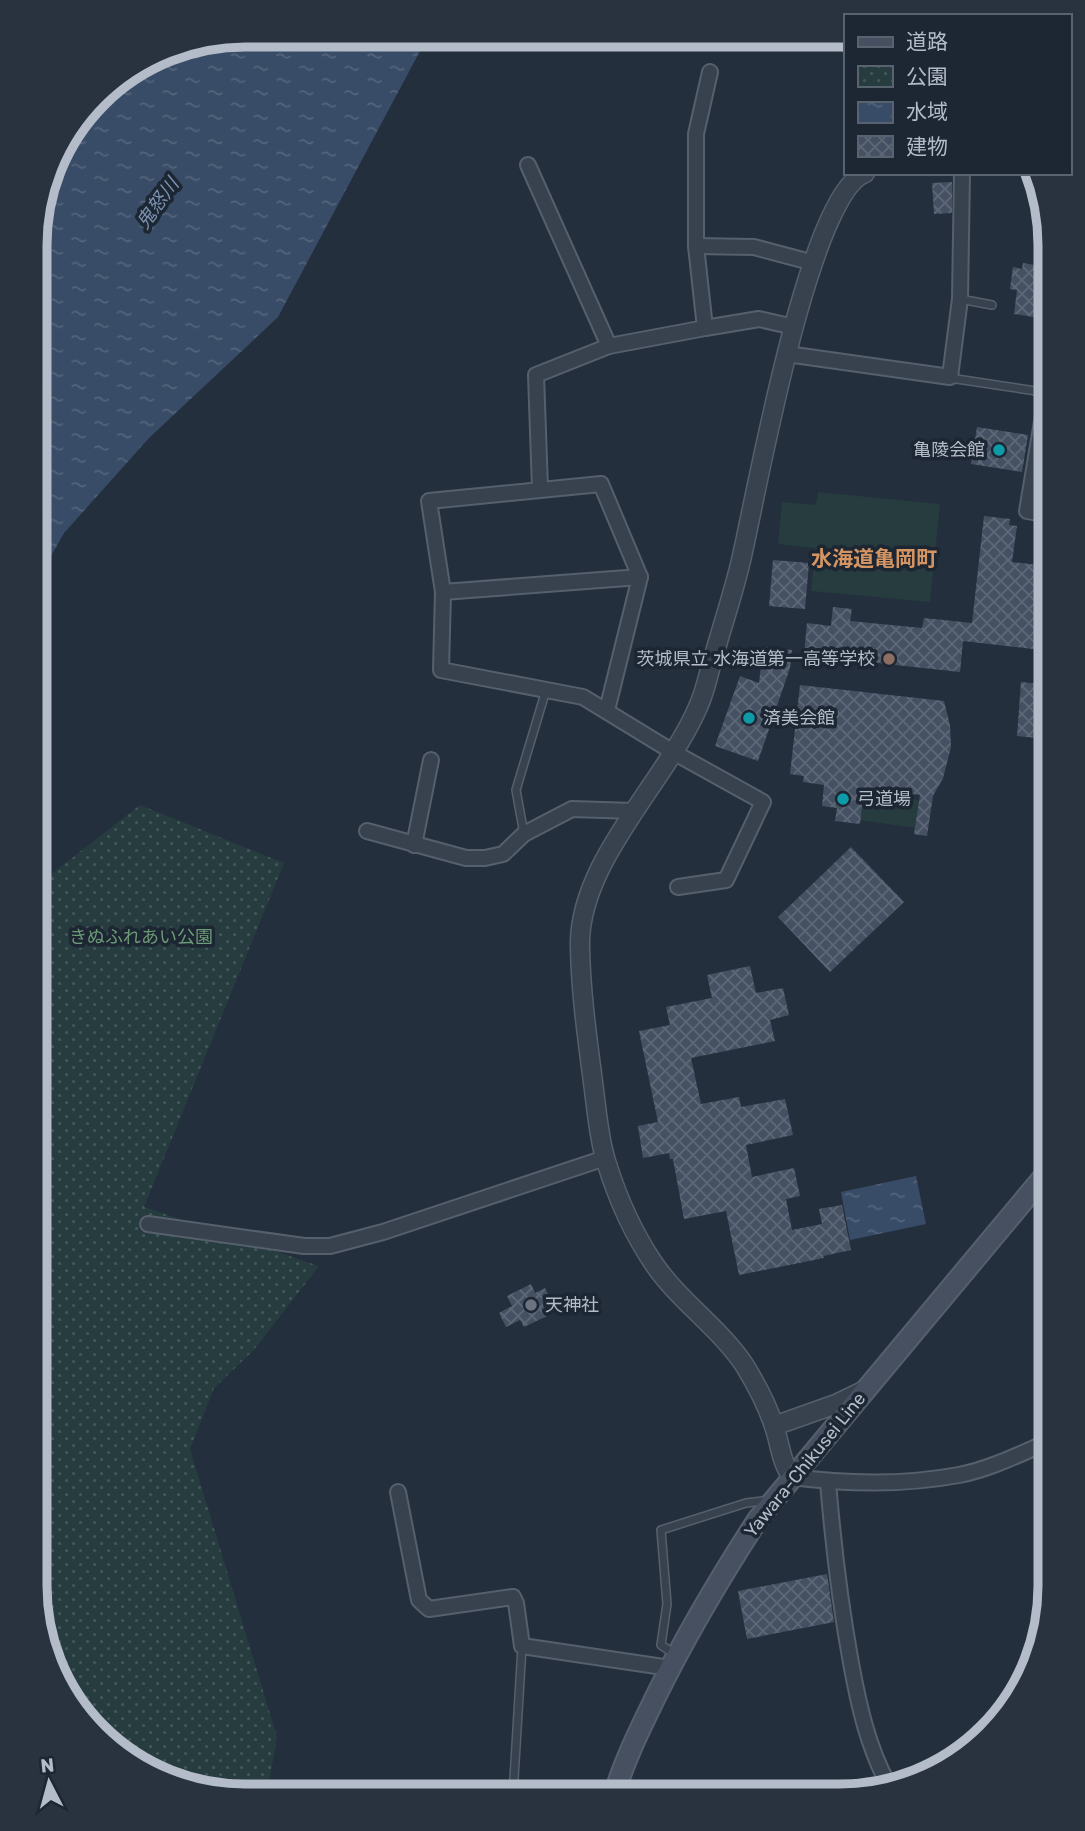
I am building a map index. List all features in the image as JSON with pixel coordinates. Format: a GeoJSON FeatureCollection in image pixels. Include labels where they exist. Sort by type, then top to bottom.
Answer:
{"type":"FeatureCollection","features":[{"type":"Feature","properties":{"kind":"main road","name":"Yawara-Chikusei Line"},"geometry":{"type":"LineString","coordinates":[[618,1784],[635,1740],[673,1661],[735,1555],[773,1500],[1037,1184]]}},
{"type":"Feature","properties":{"kind":"street"},"geometry":{"type":"LineString","coordinates":[[705,328],[696,246],[696,134],[710,72]]}},
{"type":"Feature","properties":{"kind":"street"},"geometry":{"type":"LineString","coordinates":[[528,165],[609,346]]}},
{"type":"Feature","properties":{"kind":"street"},"geometry":{"type":"LineString","coordinates":[[860,175],[846,188],[828,222],[794,327],[741,561],[699,706],[593,881],[579,943],[587,1041],[605,1158],[626,1215],[640,1242],[671,1287],[743,1363],[763,1398],[780,1451],[792,1477],[828,1482],[961,1475],[1003,1462],[1037,1447]]}},
{"type":"Feature","properties":{"kind":"street"},"geometry":{"type":"LineString","coordinates":[[786,354],[950,377],[960,299],[962,175]]}},
{"type":"Feature","properties":{"kind":"street"},"geometry":{"type":"LineString","coordinates":[[696,246],[754,247],[814,263]]}},
{"type":"Feature","properties":{"kind":"street"},"geometry":{"type":"LineString","coordinates":[[540,489],[536,375],[609,346],[705,328],[759,319],[794,327]]}},
{"type":"Feature","properties":{"kind":"street"},"geometry":{"type":"LineString","coordinates":[[1038,450],[1027,511],[1038,513]]}},
{"type":"Feature","properties":{"kind":"street"},"geometry":{"type":"LineString","coordinates":[[607,710],[640,577],[601,484],[429,501],[443,592],[441,670],[583,697],[763,803],[726,880],[678,887]]}},
{"type":"Feature","properties":{"kind":"street"},"geometry":{"type":"LineString","coordinates":[[443,592],[640,577]]}},
{"type":"Feature","properties":{"kind":"street"},"geometry":{"type":"LineString","coordinates":[[414,845],[432,761]]}},
{"type":"Feature","properties":{"kind":"street"},"geometry":{"type":"LineString","coordinates":[[367,831],[466,858],[485,858],[503,853],[524,834],[572,809],[634,811]]}},
{"type":"Feature","properties":{"kind":"street"},"geometry":{"type":"LineString","coordinates":[[148,1224],[304,1246],[330,1246],[383,1232],[605,1158]]}},
{"type":"Feature","properties":{"kind":"street"},"geometry":{"type":"LineString","coordinates":[[774,1426],[836,1404],[868,1388]]}},
{"type":"Feature","properties":{"kind":"street"},"geometry":{"type":"LineString","coordinates":[[828,1482],[835,1567],[860,1713],[876,1762],[885,1778]]}},
{"type":"Feature","properties":{"kind":"street"},"geometry":{"type":"LineString","coordinates":[[398,1492],[419,1600],[429,1609],[513,1597],[522,1646],[673,1661]]}},
{"type":"Feature","properties":{"kind":"lane"},"geometry":{"type":"LineString","coordinates":[[960,299],[992,305]]}},
{"type":"Feature","properties":{"kind":"lane"},"geometry":{"type":"LineString","coordinates":[[950,377],[1038,391]]}},
{"type":"Feature","properties":{"kind":"lane"},"geometry":{"type":"LineString","coordinates":[[524,834],[516,790],[546,690]]}},
{"type":"Feature","properties":{"kind":"lane"},"geometry":{"type":"LineString","coordinates":[[673,1661],[661,1645],[667,1604],[661,1530],[746,1503],[773,1500]]}},
{"type":"Feature","properties":{"kind":"lane"},"geometry":{"type":"LineString","coordinates":[[514,1784],[522,1646]]}},
{"type":"Feature","properties":{"kind":"green space"},"geometry":{"type":"Polygon","coordinates":[[[818,492],[940,504],[930,602],[811,591],[815,548],[778,544],[782,502],[816,505],[818,492]]]}},
{"type":"Feature","properties":{"kind":"green space"},"geometry":{"type":"Polygon","coordinates":[[[864,792],[919,800],[915,828],[860,820],[864,792]]]}},
{"type":"Feature","properties":{"kind":"green space","name":"きぬふれあい公園"},"geometry":{"type":"Polygon","coordinates":[[[140,805],[284,863],[144,1207],[319,1266],[253,1351],[214,1388],[190,1449],[277,1737],[269,1784],[219,1782],[194,1777],[170,1769],[125,1743],[105,1726],[74,1685],[62,1661],[51,1624],[47,1586],[47,877],[140,805]]]}},
{"type":"Feature","properties":{"kind":"water","name":"鬼怒川"},"geometry":{"type":"Polygon","coordinates":[[[245,47],[422,47],[278,317],[149,438],[64,533],[47,563],[49,219],[62,170],[81,135],[115,96],[135,81],[170,62],[194,54],[245,47]]]}},
{"type":"Feature","properties":{"kind":"water"},"geometry":{"type":"Polygon","coordinates":[[[916,1176],[926,1224],[850,1240],[841,1192],[916,1176]]]}},
{"type":"Feature","properties":{"kind":"building"},"geometry":{"type":"Polygon","coordinates":[[[952,182],[952,213],[934,214],[932,183],[952,182]]]}},
{"type":"Feature","properties":{"kind":"building"},"geometry":{"type":"Polygon","coordinates":[[[1023,263],[1038,265],[1034,317],[1014,314],[1017,290],[1010,289],[1013,267],[1022,269],[1023,263]]]}},
{"type":"Feature","properties":{"kind":"building","name":"亀陵会館"},"geometry":{"type":"Polygon","coordinates":[[[977,427],[1028,435],[1022,472],[971,464],[977,427]]]}},
{"type":"Feature","properties":{"kind":"building"},"geometry":{"type":"Polygon","coordinates":[[[984,516],[1010,519],[1009,525],[1017,526],[1012,562],[1038,565],[1038,650],[963,641],[960,672],[804,655],[807,623],[831,626],[833,607],[852,609],[850,621],[922,628],[924,618],[972,623],[984,516]]]}},
{"type":"Feature","properties":{"kind":"building"},"geometry":{"type":"Polygon","coordinates":[[[773,560],[809,563],[805,609],[769,606],[773,560]]]}},
{"type":"Feature","properties":{"kind":"building","name":"済美会館"},"geometry":{"type":"Polygon","coordinates":[[[763,647],[792,650],[790,668],[758,761],[715,746],[740,676],[759,683],[763,647]]]}},
{"type":"Feature","properties":{"kind":"building"},"geometry":{"type":"Polygon","coordinates":[[[1021,682],[1038,684],[1036,738],[1017,736],[1021,682]]]}},
{"type":"Feature","properties":{"kind":"building"},"geometry":{"type":"Polygon","coordinates":[[[800,685],[944,701],[950,725],[951,747],[943,778],[933,796],[927,836],[914,834],[920,795],[864,789],[860,824],[835,821],[837,808],[822,806],[824,785],[803,782],[804,776],[790,774],[800,685]]]}},
{"type":"Feature","properties":{"kind":"building"},"geometry":{"type":"Polygon","coordinates":[[[851,847],[904,902],[830,972],[778,917],[851,847]]]}},
{"type":"Feature","properties":{"kind":"building"},"geometry":{"type":"Polygon","coordinates":[[[750,966],[756,993],[783,988],[789,1015],[770,1020],[775,1041],[691,1058],[701,1104],[739,1097],[741,1107],[785,1099],[793,1135],[746,1145],[752,1177],[794,1168],[800,1196],[786,1199],[792,1230],[822,1224],[819,1209],[842,1205],[851,1250],[739,1275],[726,1211],[684,1219],[673,1159],[670,1159],[669,1153],[643,1158],[638,1126],[658,1122],[639,1031],[670,1025],[666,1007],[712,998],[707,975],[750,966]]]}},
{"type":"Feature","properties":{"kind":"building","name":"天神社"},"geometry":{"type":"Polygon","coordinates":[[[531,1284],[535,1293],[545,1288],[553,1304],[543,1309],[547,1316],[524,1327],[520,1320],[506,1327],[499,1313],[512,1306],[507,1296],[531,1284]]]}},
{"type":"Feature","properties":{"kind":"building"},"geometry":{"type":"Polygon","coordinates":[[[827,1574],[834,1622],[747,1639],[738,1591],[827,1574]]]}},
{"type":"Feature","properties":{"kind":"place","name":"亀陵会館"},"geometry":{"type":"Point","coordinates":[999,450]}},
{"type":"Feature","properties":{"kind":"place","name":"茨城県立 水海道第一高等学校"},"geometry":{"type":"Point","coordinates":[889,659]}},
{"type":"Feature","properties":{"kind":"place","name":"済美会館"},"geometry":{"type":"Point","coordinates":[749,718]}},
{"type":"Feature","properties":{"kind":"place","name":"弓道場"},"geometry":{"type":"Point","coordinates":[843,799]}},
{"type":"Feature","properties":{"kind":"place","name":"天神社"},"geometry":{"type":"Point","coordinates":[531,1305]}},
{"type":"Feature","properties":{"kind":"district","name":"水海道亀岡町"},"geometry":{"type":"Point","coordinates":[874,559]}}]}
